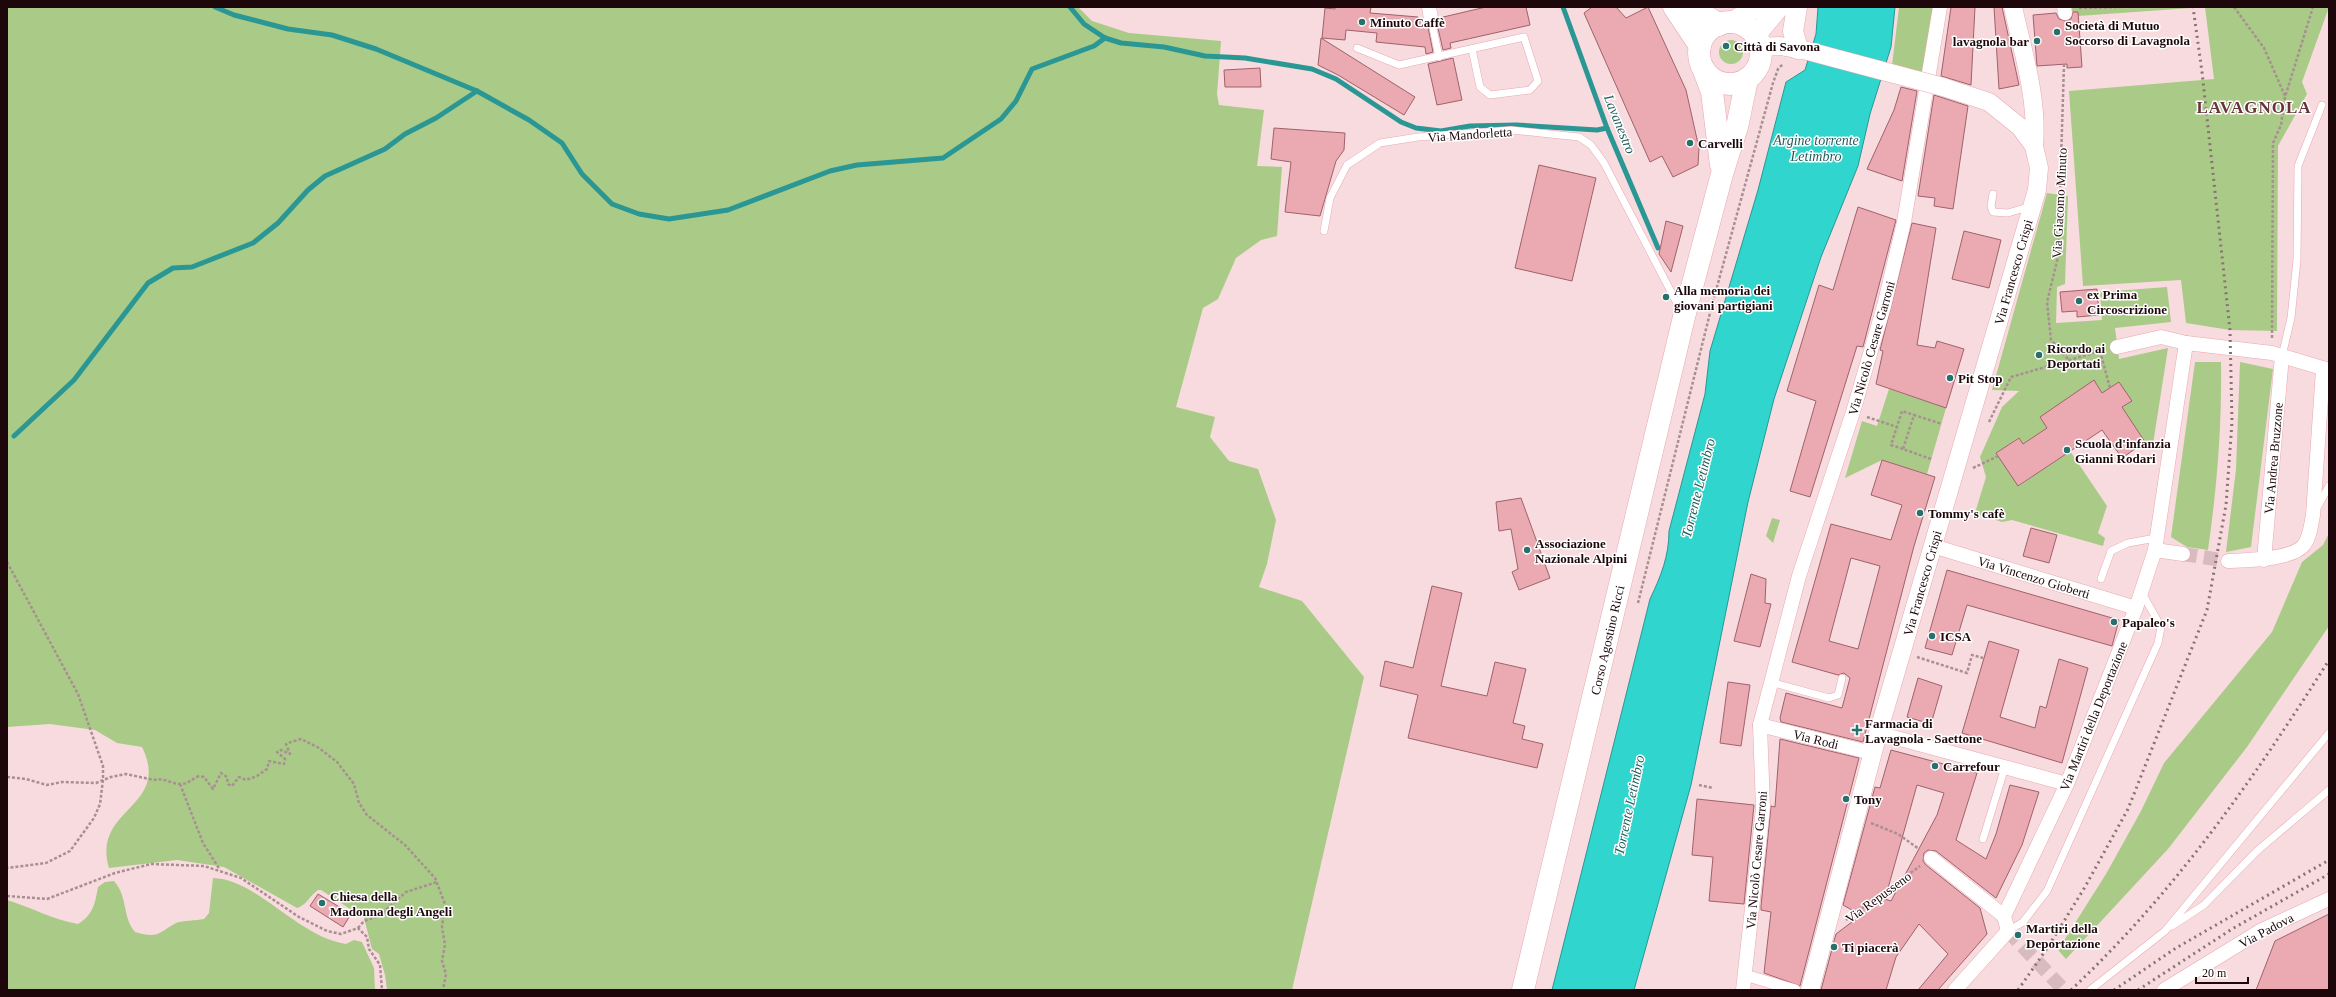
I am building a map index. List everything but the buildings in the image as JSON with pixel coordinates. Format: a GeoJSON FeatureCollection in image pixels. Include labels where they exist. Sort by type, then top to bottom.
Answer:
{"type":"FeatureCollection","features":[{"type":"Feature","properties":{"kind":"main road"},"geometry":{"type":"LineString","coordinates":[[1674,7],[1714,78],[1728,84],[1738,83],[1747,79],[1759,65],[1758,41],[1779,7]]}},
{"type":"Feature","properties":{"kind":"main road"},"geometry":{"type":"LineString","coordinates":[[1692,7],[1725,24],[1749,29],[1758,41]]}},
{"type":"Feature","properties":{"kind":"main road"},"geometry":{"type":"LineString","coordinates":[[1702,57],[1711,30],[1756,7]]}},
{"type":"Feature","properties":{"kind":"main road"},"geometry":{"type":"LineString","coordinates":[[1797,7],[1793,32],[1803,50]]}},
{"type":"Feature","properties":{"kind":"main road","name":"Corso Agostino Ricci"},"geometry":{"type":"LineString","coordinates":[[1702,57],[1712,92],[1722,174]]}},
{"type":"Feature","properties":{"kind":"main road","name":"Corso Agostino Ricci"},"geometry":{"type":"LineString","coordinates":[[1523,990],[1684,317],[1722,174],[1738,127],[1747,79]]}},
{"type":"Feature","properties":{"kind":"street","name":"Via Nicolò Cesare Garroni"},"geometry":{"type":"LineString","coordinates":[[1743,990],[1764,808],[1760,725],[1770,682],[1799,576],[1853,412],[1884,306],[1904,222],[1940,7]]}},
{"type":"Feature","properties":{"kind":"street"},"geometry":{"type":"LineString","coordinates":[[2013,7],[2032,89],[2036,119],[2034,146]]}},
{"type":"Feature","properties":{"kind":"street","name":"Via Francesco Crispi"},"geometry":{"type":"LineString","coordinates":[[1758,41],[1803,50],[1943,87],[1989,102],[2020,127],[2034,146],[2039,168],[1933,546],[1872,753],[1856,819],[1810,990]]}},
{"type":"Feature","properties":{"kind":"street"},"geometry":{"type":"LineString","coordinates":[[2117,347],[2161,337],[2186,343],[2277,354],[2327,371],[2312,515],[2309,535],[2304,545],[2297,550],[2264,560],[2228,560]]}},
{"type":"Feature","properties":{"kind":"street","name":"Via Martiri della Deportazione"},"geometry":{"type":"LineString","coordinates":[[2004,916],[2067,784],[2136,608],[2156,544],[2186,343]]}},
{"type":"Feature","properties":{"kind":"street","name":"Via Andrea Bruzzone"},"geometry":{"type":"LineString","coordinates":[[2264,560],[2277,354]]}},
{"type":"Feature","properties":{"kind":"street"},"geometry":{"type":"LineString","coordinates":[[2156,544],[2183,554]]}},
{"type":"Feature","properties":{"kind":"street","name":"Via Vincenzo Gioberti"},"geometry":{"type":"LineString","coordinates":[[1933,546],[2136,608]]}},
{"type":"Feature","properties":{"kind":"street","name":"Via Rodi"},"geometry":{"type":"LineString","coordinates":[[1760,725],[1872,753]]}},
{"type":"Feature","properties":{"kind":"street"},"geometry":{"type":"LineString","coordinates":[[1878,733],[2067,784]]}},
{"type":"Feature","properties":{"kind":"street"},"geometry":{"type":"LineString","coordinates":[[1931,858],[2004,916],[2008,931],[1955,990]]}},
{"type":"Feature","properties":{"kind":"street","name":"Via Padova"},"geometry":{"type":"LineString","coordinates":[[2164,990],[2262,930],[2329,899]]}},
{"type":"Feature","properties":{"kind":"street"},"geometry":{"type":"LineString","coordinates":[[1745,975],[1795,990]]}},
{"type":"Feature","properties":{"kind":"lane"},"geometry":{"type":"LineString","coordinates":[[1430,13],[1439,57]]}},
{"type":"Feature","properties":{"kind":"lane"},"geometry":{"type":"LineString","coordinates":[[1357,48],[1399,65],[1524,37],[1538,81],[1530,90],[1490,95],[1480,87],[1472,49]]}},
{"type":"Feature","properties":{"kind":"lane"},"geometry":{"type":"LineString","coordinates":[[2277,354],[2290,318],[2297,260],[2298,166],[2322,105]]}},
{"type":"Feature","properties":{"kind":"lane","name":"Via Mandorletta"},"geometry":{"type":"LineString","coordinates":[[1324,231],[1330,198],[1347,165],[1380,144],[1418,138],[1511,130],[1579,137],[1591,145],[1604,163],[1684,317]]}},
{"type":"Feature","properties":{"kind":"lane"},"geometry":{"type":"LineString","coordinates":[[1993,194],[1991,206],[1993,212],[2008,213],[2028,207]]}},
{"type":"Feature","properties":{"kind":"lane"},"geometry":{"type":"LineString","coordinates":[[2312,515],[2329,486]]}},
{"type":"Feature","properties":{"kind":"lane"},"geometry":{"type":"LineString","coordinates":[[2101,579],[2111,551],[2128,543],[2156,544]]}},
{"type":"Feature","properties":{"kind":"lane"},"geometry":{"type":"LineString","coordinates":[[2008,931],[2023,922],[2047,892],[2158,643],[2160,627],[2141,592]]}},
{"type":"Feature","properties":{"kind":"lane"},"geometry":{"type":"LineString","coordinates":[[1770,682],[1829,698],[1838,695],[1842,678]]}},
{"type":"Feature","properties":{"kind":"lane"},"geometry":{"type":"LineString","coordinates":[[2165,931],[2329,733]]}},
{"type":"Feature","properties":{"kind":"lane"},"geometry":{"type":"LineString","coordinates":[[1983,839],[2005,767]]}},
{"type":"Feature","properties":{"kind":"lane"},"geometry":{"type":"LineString","coordinates":[[2090,990],[2165,931],[2204,905],[2257,851],[2329,790]]}},
{"type":"Feature","properties":{"kind":"path"},"geometry":{"type":"LineString","coordinates":[[2064,9],[2121,7]]}},
{"type":"Feature","properties":{"kind":"path"},"geometry":{"type":"LineString","coordinates":[[2234,7],[2264,48],[2285,97]]}},
{"type":"Feature","properties":{"kind":"path"},"geometry":{"type":"LineString","coordinates":[[2277,354],[2274,143],[2281,125],[2285,97],[2313,7]]}},
{"type":"Feature","properties":{"kind":"path","name":"Via Giacomo Minuto"},"geometry":{"type":"LineString","coordinates":[[2064,64],[2058,257],[2047,302],[2051,340],[2068,359]]}},
{"type":"Feature","properties":{"kind":"path"},"geometry":{"type":"LineString","coordinates":[[1705,332],[1773,83]]}},
{"type":"Feature","properties":{"kind":"path"},"geometry":{"type":"LineString","coordinates":[[1988,423],[2011,377],[2068,359],[2117,347]]}},
{"type":"Feature","properties":{"kind":"path"},"geometry":{"type":"LineString","coordinates":[[2100,351],[2110,388]]}},
{"type":"Feature","properties":{"kind":"path"},"geometry":{"type":"LineString","coordinates":[[1931,459],[1891,445],[1902,411],[1942,424]]}},
{"type":"Feature","properties":{"kind":"path"},"geometry":{"type":"LineString","coordinates":[[1853,412],[1897,427]]}},
{"type":"Feature","properties":{"kind":"path"},"geometry":{"type":"LineString","coordinates":[[1902,449],[1914,415]]}},
{"type":"Feature","properties":{"kind":"path"},"geometry":{"type":"LineString","coordinates":[[1982,464],[1998,456]]}},
{"type":"Feature","properties":{"kind":"path"},"geometry":{"type":"LineString","coordinates":[[7,562],[78,694],[103,766],[100,804],[94,818],[70,851],[46,863],[7,868]]}},
{"type":"Feature","properties":{"kind":"path"},"geometry":{"type":"LineString","coordinates":[[1902,652],[1967,673],[1972,655],[1983,658]]}},
{"type":"Feature","properties":{"kind":"path"},"geometry":{"type":"LineString","coordinates":[[7,777],[26,779],[47,785],[62,782],[96,783],[126,774],[154,780],[159,778],[180,784],[188,783],[199,776],[204,778],[213,789],[221,773],[227,777],[228,784],[232,786],[238,777],[246,780],[253,778],[267,769],[269,761],[284,764],[284,759],[278,750],[290,754],[286,744],[301,739],[319,748],[337,762],[354,784],[359,803],[364,811],[404,845],[437,882],[445,904],[442,927],[445,944],[442,961],[446,974],[443,990]]}},
{"type":"Feature","properties":{"kind":"path"},"geometry":{"type":"LineString","coordinates":[[180,784],[204,843],[220,870]]}},
{"type":"Feature","properties":{"kind":"path"},"geometry":{"type":"LineString","coordinates":[[1699,785],[1713,788]]}},
{"type":"Feature","properties":{"kind":"path"},"geometry":{"type":"LineString","coordinates":[[1856,819],[1898,834],[1931,858]]}},
{"type":"Feature","properties":{"kind":"path","name":"Via Repusseno"},"geometry":{"type":"LineString","coordinates":[[1825,936],[1931,858]]}},
{"type":"Feature","properties":{"kind":"path"},"geometry":{"type":"LineString","coordinates":[[7,896],[47,899],[115,873],[151,864],[204,866],[241,878],[299,918],[318,928],[341,934],[358,928],[364,921],[379,916],[406,892],[437,882]]}},
{"type":"Feature","properties":{"kind":"path"},"geometry":{"type":"LineString","coordinates":[[358,928],[367,937],[369,949],[380,964],[382,990]]}},
{"type":"Feature","properties":{"kind":"green space"},"geometry":{"type":"Polygon","coordinates":[[[7,7],[1078,7],[1092,21],[1129,33],[1221,41],[1217,94],[1219,105],[1264,110],[1257,166],[1282,167],[1277,236],[1261,240],[1236,258],[1218,299],[1203,308],[1176,407],[1215,417],[1210,437],[1229,461],[1258,469],[1276,520],[1267,564],[1259,587],[1302,601],[1364,677],[1292,990],[387,990],[385,975],[379,954],[372,949],[364,918],[321,890],[318,890],[303,905],[297,908],[224,867],[177,860],[109,868],[106,848],[111,832],[119,819],[140,796],[147,783],[148,767],[142,747],[117,743],[95,730],[50,724],[7,727],[7,7]]]}},
{"type":"Feature","properties":{"kind":"green space"},"geometry":{"type":"Polygon","coordinates":[[[1899,7],[1933,7],[1923,72],[1892,66],[1899,7]]]}},
{"type":"Feature","properties":{"kind":"green space"},"geometry":{"type":"Polygon","coordinates":[[[2068,7],[2205,7],[2078,16],[2078,12],[2068,12],[2068,7]]]}},
{"type":"Feature","properties":{"kind":"green space"},"geometry":{"type":"Polygon","coordinates":[[[2205,7],[2329,7],[2302,82],[2307,94],[2278,146],[2277,331],[2230,330],[2186,323],[2181,280],[2083,286],[2069,91],[2214,79],[2205,7]]]}},
{"type":"Feature","properties":{"kind":"green space"},"geometry":{"type":"Polygon","coordinates":[[[1731,40],[1739,44],[1743,52],[1739,60],[1731,64],[1723,60],[1719,52],[1723,44],[1731,40]]]}},
{"type":"Feature","properties":{"kind":"green space"},"geometry":{"type":"Polygon","coordinates":[[[2047,193],[2068,196],[2065,284],[2057,287],[2056,323],[2102,320],[2100,292],[2167,287],[2171,322],[2115,328],[2119,359],[2168,348],[2153,444],[2145,442],[2122,407],[2131,400],[2119,382],[2102,393],[2094,381],[2040,417],[2047,428],[2023,444],[2018,438],[1996,453],[2019,486],[2070,451],[2107,506],[2098,533],[2105,538],[2103,546],[2012,520],[2002,522],[1975,513],[1986,477],[1980,457],[2002,407],[2019,391],[1992,390],[2047,193]]]}},
{"type":"Feature","properties":{"kind":"green space"},"geometry":{"type":"Polygon","coordinates":[[[2195,362],[2221,362],[2221,409],[2218,456],[2208,550],[2187,547],[2171,537],[2195,362]]]}},
{"type":"Feature","properties":{"kind":"green space"},"geometry":{"type":"Polygon","coordinates":[[[2240,362],[2273,369],[2251,547],[2226,552],[2236,469],[2240,362]]]}},
{"type":"Feature","properties":{"kind":"green space"},"geometry":{"type":"Polygon","coordinates":[[[1889,389],[1946,408],[1927,474],[1882,460],[1845,478],[1862,421],[1877,426],[1889,389]]]}},
{"type":"Feature","properties":{"kind":"green space"},"geometry":{"type":"Polygon","coordinates":[[[1772,518],[1780,520],[1773,543],[1766,536],[1772,518]]]}},
{"type":"Feature","properties":{"kind":"green space"},"geometry":{"type":"Polygon","coordinates":[[[2329,533],[2329,626],[2247,747],[2168,849],[2066,959],[2058,950],[2106,874],[2141,811],[2164,763],[2272,632],[2302,562],[2323,545],[2329,533]]]}},
{"type":"Feature","properties":{"kind":"green space"},"geometry":{"type":"Polygon","coordinates":[[[213,878],[229,881],[246,888],[262,897],[311,931],[328,939],[346,944],[354,940],[362,942],[374,968],[375,990],[7,990],[7,900],[60,920],[78,924],[90,913],[96,899],[98,887],[105,882],[114,881],[121,893],[128,920],[135,932],[153,935],[179,922],[204,919],[209,913],[213,878]]]}},
{"type":"Feature","properties":{"kind":"water","name":"Argine torrente Letimbro"},"geometry":{"type":"Polygon","coordinates":[[[1818,7],[1895,7],[1891,47],[1870,114],[1858,166],[1821,257],[1774,399],[1748,502],[1691,785],[1634,990],[1552,990],[1650,599],[1661,574],[1668,549],[1669,531],[1705,394],[1710,351],[1758,190],[1786,82],[1805,70],[1816,34],[1818,7]]]}},
{"type":"Feature","properties":{"kind":"waterway"},"geometry":{"type":"LineString","coordinates":[[215,7],[234,15],[288,29],[332,35],[376,49],[477,91],[529,120],[562,143],[582,174],[612,204],[639,214],[669,219],[728,210],[830,171],[857,165],[943,158],[1001,119],[1016,101],[1032,69],[1094,46],[1105,38]]}},
{"type":"Feature","properties":{"kind":"waterway"},"geometry":{"type":"LineString","coordinates":[[1070,7],[1084,24],[1105,38],[1121,43],[1164,47],[1205,56],[1245,58],[1312,69],[1336,79],[1401,122],[1416,128],[1441,131],[1470,126],[1516,125],[1597,130],[1607,128]]}},
{"type":"Feature","properties":{"kind":"waterway","name":"Lavanestro"},"geometry":{"type":"LineString","coordinates":[[1563,7],[1607,128],[1658,248]]}},
{"type":"Feature","properties":{"kind":"waterway"},"geometry":{"type":"LineString","coordinates":[[14,436],[74,380],[148,283],[173,268],[192,267],[253,243],[278,223],[308,190],[325,176],[385,149],[405,134],[436,118],[477,91]]}},
{"type":"Feature","properties":{"kind":"tunnel"},"geometry":{"type":"LineString","coordinates":[[2183,554],[2228,561]]}},
{"type":"Feature","properties":{"kind":"tunnel"},"geometry":{"type":"LineString","coordinates":[[2008,931],[2064,990]]}},
{"type":"Feature","properties":{"kind":"railway"},"geometry":{"type":"LineString","coordinates":[[2018,990],[2048,947],[2085,887],[2128,809],[2207,610],[2226,505],[2232,422],[2230,330],[2202,72],[2193,7]]}},
{"type":"Feature","properties":{"kind":"railway"},"geometry":{"type":"LineString","coordinates":[[2071,990],[2109,953],[2178,874],[2241,791],[2329,660]]}},
{"type":"Feature","properties":{"kind":"railway"},"geometry":{"type":"LineString","coordinates":[[2114,990],[2176,948],[2329,860]]}},
{"type":"Feature","properties":{"kind":"railway"},"geometry":{"type":"LineString","coordinates":[[2138,990],[2232,929],[2329,874]]}},
{"type":"Feature","properties":{"kind":"place","name":"Minuto Caffè"},"geometry":{"type":"Point","coordinates":[1362,22]}},
{"type":"Feature","properties":{"kind":"place","name":"Società di Mutuo Soccorso di Lavagnola"},"geometry":{"type":"Point","coordinates":[2057,32]}},
{"type":"Feature","properties":{"kind":"place","name":"lavagnola bar"},"geometry":{"type":"Point","coordinates":[2037,41]}},
{"type":"Feature","properties":{"kind":"place","name":"Città di Savona"},"geometry":{"type":"Point","coordinates":[1726,46]}},
{"type":"Feature","properties":{"kind":"place","name":"Carvelli"},"geometry":{"type":"Point","coordinates":[1690,143]}},
{"type":"Feature","properties":{"kind":"place","name":"Alla memoria dei giovani partigiani"},"geometry":{"type":"Point","coordinates":[1666,297]}},
{"type":"Feature","properties":{"kind":"place","name":"ex Prima Circoscrizione"},"geometry":{"type":"Point","coordinates":[2079,301]}},
{"type":"Feature","properties":{"kind":"place","name":"Ricordo ai Deportati"},"geometry":{"type":"Point","coordinates":[2039,355]}},
{"type":"Feature","properties":{"kind":"place","name":"Pit Stop"},"geometry":{"type":"Point","coordinates":[1950,378]}},
{"type":"Feature","properties":{"kind":"place","name":"Scuola d'infanzia Gianni Rodari"},"geometry":{"type":"Point","coordinates":[2067,450]}},
{"type":"Feature","properties":{"kind":"place","name":"Tommy's cafè"},"geometry":{"type":"Point","coordinates":[1920,513]}},
{"type":"Feature","properties":{"kind":"place","name":"Associazione Nazionale Alpini"},"geometry":{"type":"Point","coordinates":[1527,550]}},
{"type":"Feature","properties":{"kind":"place","name":"Papaleo's"},"geometry":{"type":"Point","coordinates":[2114,622]}},
{"type":"Feature","properties":{"kind":"place","name":"ICSA"},"geometry":{"type":"Point","coordinates":[1932,636]}},
{"type":"Feature","properties":{"kind":"place","name":"Farmacia di Lavagnola - Saettone"},"geometry":{"type":"Point","coordinates":[1857,730]}},
{"type":"Feature","properties":{"kind":"place","name":"Carrefour"},"geometry":{"type":"Point","coordinates":[1935,766]}},
{"type":"Feature","properties":{"kind":"place","name":"Tony"},"geometry":{"type":"Point","coordinates":[1846,799]}},
{"type":"Feature","properties":{"kind":"place","name":"Chiesa della Madonna degli Angeli"},"geometry":{"type":"Point","coordinates":[322,903]}},
{"type":"Feature","properties":{"kind":"place","name":"Martiri della Deportazione"},"geometry":{"type":"Point","coordinates":[2018,935]}},
{"type":"Feature","properties":{"kind":"place","name":"Ti piacerà"},"geometry":{"type":"Point","coordinates":[1834,947]}},
{"type":"Feature","properties":{"kind":"district","name":"LAVAGNOLA"},"geometry":{"type":"Point","coordinates":[2254,107]}},
{"type":"Feature","properties":{"kind":"water label","name":"Torrente Letimbro"},"geometry":{"type":"Point","coordinates":[1698,488]}},
{"type":"Feature","properties":{"kind":"water label","name":"Torrente Letimbro"},"geometry":{"type":"Point","coordinates":[1629,805]}}]}
